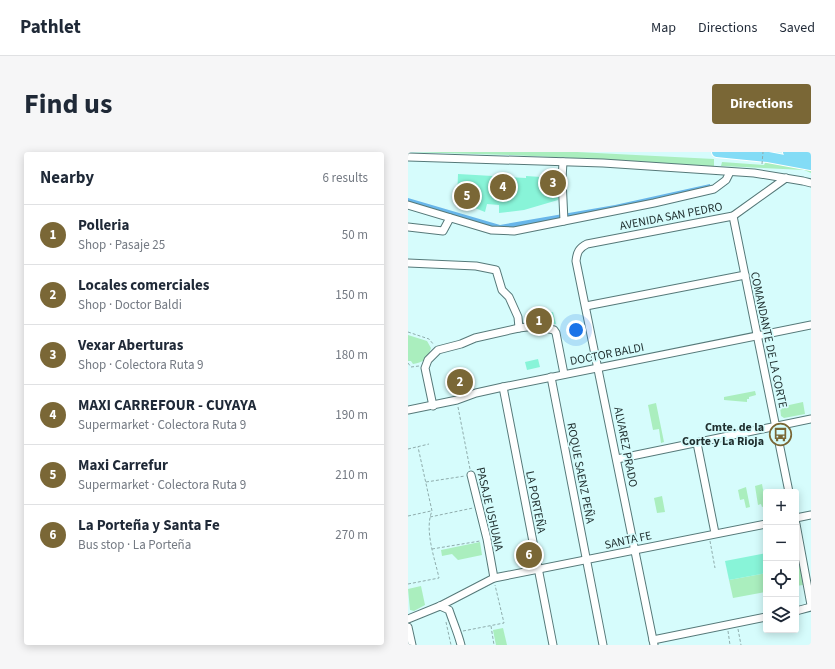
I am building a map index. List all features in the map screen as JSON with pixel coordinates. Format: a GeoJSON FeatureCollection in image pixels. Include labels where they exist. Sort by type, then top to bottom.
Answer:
{"type":"FeatureCollection","features":[{"type":"Feature","properties":{"kind":"highway"},"geometry":{"type":"LineString","coordinates":[[717,152],[768,157],[811,166]]}},
{"type":"Feature","properties":{"kind":"highway"},"geometry":{"type":"LineString","coordinates":[[788,152],[811,157]]}},
{"type":"Feature","properties":{"kind":"street"},"geometry":{"type":"LineString","coordinates":[[408,157],[563,162],[754,173],[811,183]]}},
{"type":"Feature","properties":{"kind":"street"},"geometry":{"type":"LineString","coordinates":[[563,162],[562,179],[564,218]]}},
{"type":"Feature","properties":{"kind":"street"},"geometry":{"type":"LineString","coordinates":[[408,205],[491,230],[514,231],[564,218],[714,189],[726,180],[730,172]]}},
{"type":"Feature","properties":{"kind":"street","name":"AVENIDA SAN PEDRO"},"geometry":{"type":"LineString","coordinates":[[577,252],[581,247],[587,244],[733,216],[786,178]]}},
{"type":"Feature","properties":{"kind":"street","name":"COMANDANTE DE LA CORTE"},"geometry":{"type":"LineString","coordinates":[[733,216],[788,489]]}},
{"type":"Feature","properties":{"kind":"street"},"geometry":{"type":"LineString","coordinates":[[408,227],[443,231],[450,218]]}},
{"type":"Feature","properties":{"kind":"street","name":"ALVAREZ PRADO"},"geometry":{"type":"LineString","coordinates":[[577,252],[576,261],[654,642]]}},
{"type":"Feature","properties":{"kind":"street"},"geometry":{"type":"LineString","coordinates":[[408,262],[476,266],[496,270],[502,290],[509,297],[518,317],[519,328]]}},
{"type":"Feature","properties":{"kind":"street"},"geometry":{"type":"LineString","coordinates":[[586,306],[745,275]]}},
{"type":"Feature","properties":{"kind":"street","name":"DOCTOR BALDI"},"geometry":{"type":"LineString","coordinates":[[408,410],[433,406],[457,400],[476,392],[551,376],[811,325]]}},
{"type":"Feature","properties":{"kind":"street"},"geometry":{"type":"LineString","coordinates":[[433,406],[425,368],[428,360],[438,350],[461,344],[475,338],[535,326],[554,330],[556,333],[564,374]]}},
{"type":"Feature","properties":{"kind":"street","name":"ROQUE SAENZ PEÑA"},"geometry":{"type":"LineString","coordinates":[[551,376],[586,560],[604,645]]}},
{"type":"Feature","properties":{"kind":"street","name":"LA PORTEÑA"},"geometry":{"type":"LineString","coordinates":[[503,387],[537,570],[553,645]]}},
{"type":"Feature","properties":{"kind":"street"},"geometry":{"type":"LineString","coordinates":[[617,459],[811,419]]}},
{"type":"Feature","properties":{"kind":"street"},"geometry":{"type":"LineString","coordinates":[[697,443],[712,534]]}},
{"type":"Feature","properties":{"kind":"street","name":"PASAJE USHUAIA"},"geometry":{"type":"LineString","coordinates":[[471,475],[487,539],[494,578]]}},
{"type":"Feature","properties":{"kind":"street"},"geometry":{"type":"LineString","coordinates":[[799,517],[811,515]]}},
{"type":"Feature","properties":{"kind":"street","name":"SANTA FE"},"geometry":{"type":"LineString","coordinates":[[408,619],[440,606],[494,578],[763,525]]}},
{"type":"Feature","properties":{"kind":"street"},"geometry":{"type":"LineString","coordinates":[[796,525],[811,606],[799,609]]}},
{"type":"Feature","properties":{"kind":"street"},"geometry":{"type":"LineString","coordinates":[[440,606],[449,610],[458,632],[461,645]]}},
{"type":"Feature","properties":{"kind":"street"},"geometry":{"type":"LineString","coordinates":[[654,642],[763,618]]}},
{"type":"Feature","properties":{"kind":"street"},"geometry":{"type":"LineString","coordinates":[[408,627],[412,645]]}},
{"type":"Feature","properties":{"kind":"path"},"geometry":{"type":"LineString","coordinates":[[762,164],[763,152]]}},
{"type":"Feature","properties":{"kind":"path"},"geometry":{"type":"LineString","coordinates":[[408,332],[429,339],[438,350]]}},
{"type":"Feature","properties":{"kind":"path"},"geometry":{"type":"LineString","coordinates":[[408,363],[411,367],[426,364]]}},
{"type":"Feature","properties":{"kind":"path","name":"PASAJE USHUAIA"},"geometry":{"type":"LineString","coordinates":[[457,400],[471,475]]}},
{"type":"Feature","properties":{"kind":"path"},"geometry":{"type":"LineString","coordinates":[[408,449],[429,444]]}},
{"type":"Feature","properties":{"kind":"path"},"geometry":{"type":"LineString","coordinates":[[408,584],[439,578],[429,530],[429,517],[432,511],[418,447]]}},
{"type":"Feature","properties":{"kind":"path"},"geometry":{"type":"LineString","coordinates":[[426,483],[471,475]]}},
{"type":"Feature","properties":{"kind":"path"},"geometry":{"type":"LineString","coordinates":[[429,517],[478,507]]}},
{"type":"Feature","properties":{"kind":"path"},"geometry":{"type":"LineString","coordinates":[[408,516],[432,511]]}},
{"type":"Feature","properties":{"kind":"path"},"geometry":{"type":"LineString","coordinates":[[712,534],[716,568]]}},
{"type":"Feature","properties":{"kind":"path"},"geometry":{"type":"LineString","coordinates":[[432,549],[487,539]]}},
{"type":"Feature","properties":{"kind":"path"},"geometry":{"type":"LineString","coordinates":[[458,632],[504,623],[494,578]]}},
{"type":"Feature","properties":{"kind":"path"},"geometry":{"type":"LineString","coordinates":[[445,619],[451,645]]}},
{"type":"Feature","properties":{"kind":"path"},"geometry":{"type":"LineString","coordinates":[[736,623],[741,645]]}},
{"type":"Feature","properties":{"kind":"path"},"geometry":{"type":"LineString","coordinates":[[726,625],[730,645]]}},
{"type":"Feature","properties":{"kind":"path"},"geometry":{"type":"LineString","coordinates":[[491,626],[494,645]]}},
{"type":"Feature","properties":{"kind":"green space"},"geometry":{"type":"Polygon","coordinates":[[[408,152],[577,152],[714,159],[714,167],[616,160],[408,152]]]}},
{"type":"Feature","properties":{"kind":"green space"},"geometry":{"type":"Polygon","coordinates":[[[766,161],[811,169],[811,173],[804,170],[721,166],[722,162],[764,165],[766,161]]]}},
{"type":"Feature","properties":{"kind":"green space"},"geometry":{"type":"Polygon","coordinates":[[[408,335],[427,341],[431,348],[427,357],[423,361],[413,364],[411,361],[408,361],[408,335]]]}},
{"type":"Feature","properties":{"kind":"green space"},"geometry":{"type":"Polygon","coordinates":[[[755,391],[756,395],[749,397],[747,402],[724,400],[724,397],[755,391]]]}},
{"type":"Feature","properties":{"kind":"green space"},"geometry":{"type":"Polygon","coordinates":[[[803,402],[805,414],[784,418],[781,416],[780,407],[803,402]]]}},
{"type":"Feature","properties":{"kind":"green space"},"geometry":{"type":"Polygon","coordinates":[[[656,403],[664,442],[661,443],[659,429],[653,430],[648,405],[656,403]]]}},
{"type":"Feature","properties":{"kind":"green space"},"geometry":{"type":"Polygon","coordinates":[[[762,484],[763,507],[761,504],[758,505],[755,486],[762,484]]]}},
{"type":"Feature","properties":{"kind":"green space"},"geometry":{"type":"Polygon","coordinates":[[[746,487],[750,507],[746,508],[744,499],[740,500],[738,490],[746,487]]]}},
{"type":"Feature","properties":{"kind":"green space"},"geometry":{"type":"Polygon","coordinates":[[[662,496],[665,512],[657,513],[654,498],[662,496]]]}},
{"type":"Feature","properties":{"kind":"green space"},"geometry":{"type":"Polygon","coordinates":[[[480,542],[482,555],[458,560],[452,554],[442,556],[441,550],[480,542]]]}},
{"type":"Feature","properties":{"kind":"green space"},"geometry":{"type":"Polygon","coordinates":[[[799,566],[803,585],[799,586],[799,566]]]}},
{"type":"Feature","properties":{"kind":"green space"},"geometry":{"type":"Polygon","coordinates":[[[763,574],[763,593],[733,598],[729,580],[763,574]]]}},
{"type":"Feature","properties":{"kind":"green space"},"geometry":{"type":"Polygon","coordinates":[[[421,586],[425,605],[414,611],[410,610],[408,589],[421,586]]]}},
{"type":"Feature","properties":{"kind":"green space"},"geometry":{"type":"Polygon","coordinates":[[[503,628],[507,645],[496,645],[493,630],[503,628]]]}},
{"type":"Feature","properties":{"kind":"water"},"geometry":{"type":"Polygon","coordinates":[[[710,184],[711,189],[500,230],[408,204],[408,198],[500,225],[615,205],[710,184]]]}},
{"type":"Feature","properties":{"kind":"building"},"geometry":{"type":"Polygon","coordinates":[[[458,174],[526,178],[526,176],[557,178],[558,200],[524,210],[499,213],[499,205],[487,204],[485,212],[457,201],[458,174]]]}},
{"type":"Feature","properties":{"kind":"building"},"geometry":{"type":"Polygon","coordinates":[[[553,312],[556,324],[545,323],[544,314],[553,312]]]}},
{"type":"Feature","properties":{"kind":"building"},"geometry":{"type":"Polygon","coordinates":[[[538,359],[540,367],[527,370],[525,362],[538,359]]]}},
{"type":"Feature","properties":{"kind":"building"},"geometry":{"type":"Polygon","coordinates":[[[469,374],[471,385],[451,389],[449,377],[469,374]]]}},
{"type":"Feature","properties":{"kind":"building"},"geometry":{"type":"Polygon","coordinates":[[[763,554],[763,574],[729,580],[725,561],[763,554]]]}},
{"type":"Feature","properties":{"kind":"place","name":"Vexar Aberturas"},"geometry":{"type":"Point","coordinates":[553,183]}},
{"type":"Feature","properties":{"kind":"place","name":"MAXI CARREFOUR - CUYAYA"},"geometry":{"type":"Point","coordinates":[503,187]}},
{"type":"Feature","properties":{"kind":"place","name":"Maxi Carrefur"},"geometry":{"type":"Point","coordinates":[467,196]}},
{"type":"Feature","properties":{"kind":"place","name":"Polleria"},"geometry":{"type":"Point","coordinates":[539,321]}},
{"type":"Feature","properties":{"kind":"place","name":"Locales comerciales"},"geometry":{"type":"Point","coordinates":[460,382]}},
{"type":"Feature","properties":{"kind":"place","name":"Cmte. de la Corte y La Rioja"},"geometry":{"type":"Point","coordinates":[780,434]}},
{"type":"Feature","properties":{"kind":"place","name":"La Porteña y Santa Fe"},"geometry":{"type":"Point","coordinates":[529,555]}}]}
